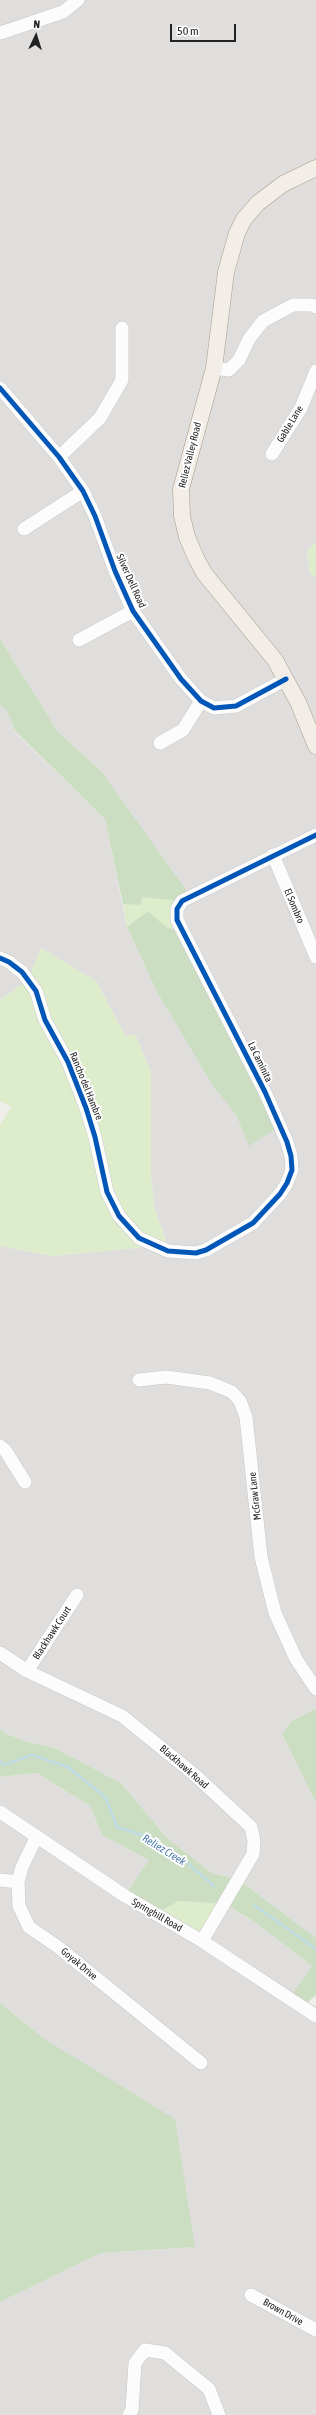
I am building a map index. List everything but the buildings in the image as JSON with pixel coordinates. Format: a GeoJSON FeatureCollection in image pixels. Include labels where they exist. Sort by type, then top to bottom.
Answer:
{"type":"FeatureCollection","features":[{"type":"Feature","properties":{"kind":"main road","name":"Reliez Valley Road"},"geometry":{"type":"LineString","coordinates":[[316,168],[283,184],[258,203],[244,219],[237,233],[226,272],[214,368],[188,456],[180,490],[182,516],[187,538],[204,573],[261,640],[286,679],[298,702],[316,746]]}},
{"type":"Feature","properties":{"kind":"street"},"geometry":{"type":"LineString","coordinates":[[0,33],[63,12],[78,0]]}},
{"type":"Feature","properties":{"kind":"street"},"geometry":{"type":"LineString","coordinates":[[214,368],[229,370],[239,360],[249,339],[263,321],[293,305],[312,305],[316,307]]}},
{"type":"Feature","properties":{"kind":"street"},"geometry":{"type":"LineString","coordinates":[[59,457],[100,418],[122,380],[122,328]]}},
{"type":"Feature","properties":{"kind":"street","name":"Gable Lane"},"geometry":{"type":"LineString","coordinates":[[272,454],[301,408],[316,371]]}},
{"type":"Feature","properties":{"kind":"street","name":"Silver Dell Road"},"geometry":{"type":"LineString","coordinates":[[0,388],[59,457],[83,491],[95,516],[115,570],[133,611],[181,679],[200,701],[214,708],[236,706],[286,679]]}},
{"type":"Feature","properties":{"kind":"street"},"geometry":{"type":"LineString","coordinates":[[24,529],[83,491]]}},
{"type":"Feature","properties":{"kind":"street"},"geometry":{"type":"LineString","coordinates":[[79,640],[133,611]]}},
{"type":"Feature","properties":{"kind":"street"},"geometry":{"type":"LineString","coordinates":[[160,743],[183,730],[200,701]]}},
{"type":"Feature","properties":{"kind":"street","name":"La Caminita"},"geometry":{"type":"LineString","coordinates":[[118,1216],[139,1238],[168,1251],[196,1253],[206,1250],[253,1223],[287,1183],[292,1170],[287,1142],[265,1092],[177,920],[177,909],[182,902],[272,855],[316,835]]}},
{"type":"Feature","properties":{"kind":"street","name":"El Sombro"},"geometry":{"type":"LineString","coordinates":[[272,855],[316,957]]}},
{"type":"Feature","properties":{"kind":"street","name":"Rancho del Hambre"},"geometry":{"type":"LineString","coordinates":[[0,958],[9,962],[22,972],[36,991],[45,1020],[68,1062],[86,1108],[95,1137],[107,1192],[118,1216]]}},
{"type":"Feature","properties":{"kind":"street","name":"McGraw Lane"},"geometry":{"type":"LineString","coordinates":[[139,1380],[166,1377],[210,1383],[232,1392],[240,1401],[246,1417],[261,1557],[275,1613],[296,1659],[316,1689]]}},
{"type":"Feature","properties":{"kind":"street"},"geometry":{"type":"LineString","coordinates":[[0,1446],[5,1450],[25,1482]]}},
{"type":"Feature","properties":{"kind":"street","name":"Blackhawk Court"},"geometry":{"type":"LineString","coordinates":[[27,1671],[77,1595]]}},
{"type":"Feature","properties":{"kind":"street","name":"Blackhawk Road"},"geometry":{"type":"LineString","coordinates":[[0,1653],[27,1671],[122,1716],[195,1775],[250,1827],[254,1840],[253,1854],[202,1941]]}},
{"type":"Feature","properties":{"kind":"street","name":"Springhill Road"},"geometry":{"type":"LineString","coordinates":[[0,1812],[36,1838],[131,1900],[202,1941],[316,2016]]}},
{"type":"Feature","properties":{"kind":"street","name":"Goyak Drive"},"geometry":{"type":"LineString","coordinates":[[36,1838],[22,1867],[18,1882],[19,1906],[29,1927],[58,1947],[201,2063]]}},
{"type":"Feature","properties":{"kind":"street"},"geometry":{"type":"LineString","coordinates":[[0,1880],[18,1882]]}},
{"type":"Feature","properties":{"kind":"street","name":"Brown Drive"},"geometry":{"type":"LineString","coordinates":[[251,2295],[316,2330]]}},
{"type":"Feature","properties":{"kind":"street"},"geometry":{"type":"LineString","coordinates":[[129,2415],[132,2410],[135,2363],[145,2350],[165,2353],[209,2389],[219,2415]]}},
{"type":"Feature","properties":{"kind":"shaded area"},"geometry":{"type":"Polygon","coordinates":[[[0,0],[316,0],[316,542],[307,551],[310,574],[316,577],[316,1709],[293,1720],[282,1734],[316,1803],[316,1938],[239,1880],[212,1873],[167,1838],[121,1783],[55,1748],[28,1742],[4,1733],[0,1728],[0,1246],[52,1256],[146,1247],[166,1241],[155,1210],[151,1179],[151,1072],[135,1034],[126,1037],[96,981],[41,948],[28,980],[0,1000],[0,705],[6,709],[15,732],[105,819],[127,927],[157,992],[211,1083],[236,1115],[249,1145],[101,771],[58,732],[0,639],[0,0]]]}},
{"type":"Feature","properties":{"kind":"shaded area"},"geometry":{"type":"Polygon","coordinates":[[[37,1773],[90,1806],[102,1835],[149,1860],[154,1914],[224,1904],[255,1922],[312,1966],[289,1998],[316,2016],[316,2415],[0,2415],[0,2302],[101,2253],[194,2247],[46,2040],[0,2003],[0,1777],[37,1773]]]}},
{"type":"Feature","properties":{"kind":"green space"},"geometry":{"type":"Polygon","coordinates":[[[316,542],[316,577],[310,574],[307,551],[316,542]]]}},
{"type":"Feature","properties":{"kind":"green space"},"geometry":{"type":"Polygon","coordinates":[[[0,639],[58,732],[101,771],[191,897],[182,901],[142,897],[141,905],[123,904],[105,819],[15,731],[6,709],[0,705],[0,639]]]}},
{"type":"Feature","properties":{"kind":"green space"},"geometry":{"type":"Polygon","coordinates":[[[142,897],[182,901],[184,933],[166,927],[148,911],[127,927],[123,904],[141,905],[142,897]]]}},
{"type":"Feature","properties":{"kind":"green space"},"geometry":{"type":"Polygon","coordinates":[[[148,911],[166,927],[184,933],[280,1126],[249,1146],[236,1115],[211,1083],[157,992],[127,927],[148,911]]]}},
{"type":"Feature","properties":{"kind":"green space"},"geometry":{"type":"Polygon","coordinates":[[[41,948],[96,981],[126,1037],[135,1034],[151,1072],[151,1179],[155,1210],[166,1241],[146,1247],[52,1256],[0,1246],[0,1125],[11,1107],[0,1101],[0,1000],[28,980],[41,948]]]}},
{"type":"Feature","properties":{"kind":"green space"},"geometry":{"type":"Polygon","coordinates":[[[316,1709],[316,1803],[282,1734],[293,1720],[316,1709]]]}},
{"type":"Feature","properties":{"kind":"green space"},"geometry":{"type":"Polygon","coordinates":[[[0,1728],[4,1733],[28,1742],[55,1748],[121,1783],[167,1838],[212,1873],[239,1880],[316,1938],[316,1995],[302,2007],[289,1998],[312,1966],[255,1922],[225,1904],[179,1901],[154,1914],[125,1896],[149,1860],[102,1835],[90,1806],[37,1773],[0,1777],[0,1728]]]}},
{"type":"Feature","properties":{"kind":"green space"},"geometry":{"type":"Polygon","coordinates":[[[179,1901],[224,1904],[202,1941],[154,1914],[179,1901]]]}},
{"type":"Feature","properties":{"kind":"green space"},"geometry":{"type":"Polygon","coordinates":[[[0,2003],[46,2040],[175,2119],[195,2247],[101,2253],[0,2302],[0,2003]]]}},
{"type":"Feature","properties":{"kind":"waterway","name":"Reliez Creek"},"geometry":{"type":"LineString","coordinates":[[0,1761],[3,1765],[32,1755],[68,1767],[106,1798],[117,1827],[148,1837],[178,1855],[214,1886]]}},
{"type":"Feature","properties":{"kind":"waterway","name":"Reliez Creek"},"geometry":{"type":"LineString","coordinates":[[254,1905],[316,1949]]}},
{"type":"Feature","properties":{"kind":"cycle path"},"geometry":{"type":"LineString","coordinates":[[0,388],[59,457],[83,491],[95,516],[115,571],[133,611],[181,679],[201,701],[214,708],[236,706],[286,679]]}},
{"type":"Feature","properties":{"kind":"cycle path"},"geometry":{"type":"LineString","coordinates":[[0,958],[9,962],[22,972],[36,991],[45,1020],[68,1062],[86,1108],[95,1137],[107,1192],[119,1216],[139,1238],[168,1251],[196,1253],[206,1250],[253,1223],[280,1194],[287,1183],[292,1170],[291,1156],[287,1142],[265,1092],[177,920],[177,909],[182,901],[316,835]]}}]}
